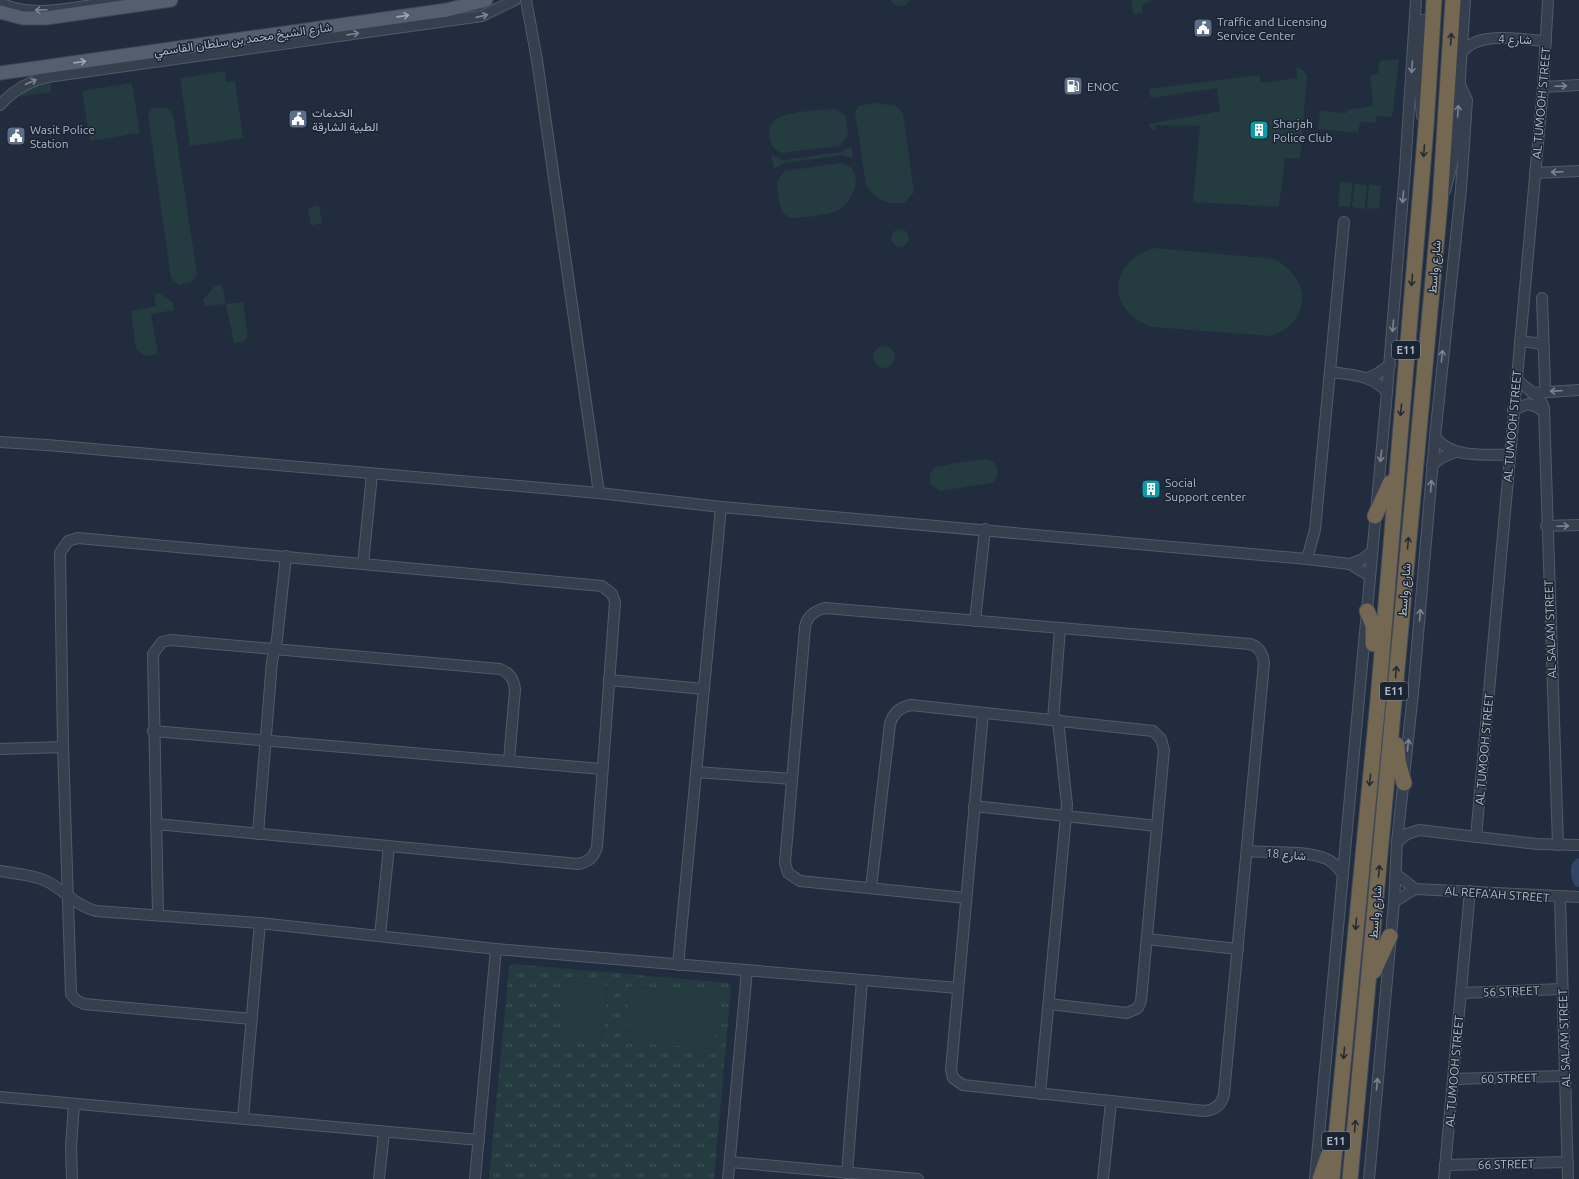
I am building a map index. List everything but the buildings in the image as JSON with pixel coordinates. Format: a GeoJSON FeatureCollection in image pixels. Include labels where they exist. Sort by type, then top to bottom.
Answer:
{"type":"FeatureCollection","features":[{"type":"Feature","properties":{"kind":"highway","name":"شارع واسط"},"geometry":{"type":"LineString","coordinates":[[1332,1179],[1378,700],[1396,469],[1426,127],[1434,0]]}},
{"type":"Feature","properties":{"kind":"highway","name":"شارع واسط"},"geometry":{"type":"LineString","coordinates":[[1350,1179],[1440,203],[1453,0]]}},
{"type":"Feature","properties":{"kind":"highway"},"geometry":{"type":"LineString","coordinates":[[1375,516],[1396,469]]}},
{"type":"Feature","properties":{"kind":"highway"},"geometry":{"type":"LineString","coordinates":[[1367,611],[1371,618],[1374,632],[1370,687],[1372,694],[1378,700]]}},
{"type":"Feature","properties":{"kind":"highway"},"geometry":{"type":"LineString","coordinates":[[1394,694],[1400,708],[1397,756],[1404,783]]}},
{"type":"Feature","properties":{"kind":"highway"},"geometry":{"type":"LineString","coordinates":[[1368,987],[1390,936]]}},
{"type":"Feature","properties":{"kind":"highway"},"geometry":{"type":"LineString","coordinates":[[1320,1179],[1326,1163],[1332,1115],[1339,1103]]}},
{"type":"Feature","properties":{"kind":"main road"},"geometry":{"type":"LineString","coordinates":[[0,12],[23,18],[46,18],[171,0]]}},
{"type":"Feature","properties":{"kind":"main road","name":"شارع الشيخ محمد بن سلطان القاسمي"},"geometry":{"type":"LineString","coordinates":[[0,73],[447,10],[486,0]]}},
{"type":"Feature","properties":{"kind":"street"},"geometry":{"type":"LineString","coordinates":[[0,3],[21,9],[40,10],[122,0]]}},
{"type":"Feature","properties":{"kind":"street"},"geometry":{"type":"LineString","coordinates":[[0,105],[18,89],[32,81],[47,77],[482,16],[515,0]]}},
{"type":"Feature","properties":{"kind":"street"},"geometry":{"type":"LineString","coordinates":[[526,0],[537,60],[599,493]]}},
{"type":"Feature","properties":{"kind":"street"},"geometry":{"type":"LineString","coordinates":[[1315,1179],[1390,365],[1416,22],[1416,0]]}},
{"type":"Feature","properties":{"kind":"street"},"geometry":{"type":"LineString","coordinates":[[1423,0],[1420,95],[1421,111],[1426,127]]}},
{"type":"Feature","properties":{"kind":"street"},"geometry":{"type":"LineString","coordinates":[[1440,203],[1446,190],[1452,164],[1460,85],[1465,0]]}},
{"type":"Feature","properties":{"kind":"street","name":"AL TUMOOH STREET"},"geometry":{"type":"LineString","coordinates":[[1476,836],[1550,0]]}},
{"type":"Feature","properties":{"kind":"street"},"geometry":{"type":"LineString","coordinates":[[1416,22],[1422,14]]}},
{"type":"Feature","properties":{"kind":"street","name":"شارع 4"},"geometry":{"type":"LineString","coordinates":[[1463,27],[1485,38],[1546,41]]}},
{"type":"Feature","properties":{"kind":"street","name":"شارع 4"},"geometry":{"type":"LineString","coordinates":[[1462,52],[1472,43],[1485,38]]}},
{"type":"Feature","properties":{"kind":"street"},"geometry":{"type":"LineString","coordinates":[[1369,1179],[1394,902],[1397,842],[1404,783],[1432,465],[1461,183],[1467,100],[1460,85]]}},
{"type":"Feature","properties":{"kind":"street"},"geometry":{"type":"LineString","coordinates":[[1543,87],[1579,85]]}},
{"type":"Feature","properties":{"kind":"street"},"geometry":{"type":"LineString","coordinates":[[1535,172],[1579,171]]}},
{"type":"Feature","properties":{"kind":"street"},"geometry":{"type":"LineString","coordinates":[[1307,559],[1315,535],[1344,222]]}},
{"type":"Feature","properties":{"kind":"street"},"geometry":{"type":"LineString","coordinates":[[1542,298],[1545,384]]}},
{"type":"Feature","properties":{"kind":"street"},"geometry":{"type":"LineString","coordinates":[[1520,341],[1544,344]]}},
{"type":"Feature","properties":{"kind":"street"},"geometry":{"type":"LineString","coordinates":[[1367,378],[1377,374],[1390,365]]}},
{"type":"Feature","properties":{"kind":"street"},"geometry":{"type":"LineString","coordinates":[[1331,372],[1367,378],[1380,385],[1387,392]]}},
{"type":"Feature","properties":{"kind":"street"},"geometry":{"type":"LineString","coordinates":[[1516,378],[1526,389],[1541,400],[1544,412]]}},
{"type":"Feature","properties":{"kind":"street"},"geometry":{"type":"LineString","coordinates":[[1532,392],[1579,390]]}},
{"type":"Feature","properties":{"kind":"street"},"geometry":{"type":"LineString","coordinates":[[1514,410],[1528,404],[1537,407],[1544,412]]}},
{"type":"Feature","properties":{"kind":"street","name":"AL SALAM STREET"},"geometry":{"type":"LineString","coordinates":[[1544,412],[1546,526],[1558,845]]}},
{"type":"Feature","properties":{"kind":"street"},"geometry":{"type":"LineString","coordinates":[[1435,436],[1444,446],[1456,452],[1509,455]]}},
{"type":"Feature","properties":{"kind":"street"},"geometry":{"type":"LineString","coordinates":[[0,442],[599,493],[721,507],[985,529],[1307,559],[1350,564],[1370,576]]}},
{"type":"Feature","properties":{"kind":"street"},"geometry":{"type":"LineString","coordinates":[[1432,465],[1443,457],[1456,452]]}},
{"type":"Feature","properties":{"kind":"street"},"geometry":{"type":"LineString","coordinates":[[363,564],[372,474]]}},
{"type":"Feature","properties":{"kind":"street"},"geometry":{"type":"LineString","coordinates":[[678,965],[721,507]]}},
{"type":"Feature","properties":{"kind":"street"},"geometry":{"type":"LineString","coordinates":[[1546,526],[1579,525]]}},
{"type":"Feature","properties":{"kind":"street"},"geometry":{"type":"LineString","coordinates":[[975,621],[985,529]]}},
{"type":"Feature","properties":{"kind":"street"},"geometry":{"type":"LineString","coordinates":[[156,824],[578,864],[584,863],[593,857],[597,847],[614,602],[612,594],[606,588],[286,556],[78,538],[65,544],[60,553],[63,747],[70,990],[76,1000],[84,1004],[252,1020]]}},
{"type":"Feature","properties":{"kind":"street"},"geometry":{"type":"LineString","coordinates":[[1350,564],[1364,558],[1372,552]]}},
{"type":"Feature","properties":{"kind":"street"},"geometry":{"type":"LineString","coordinates":[[258,834],[272,661],[275,649],[286,556]]}},
{"type":"Feature","properties":{"kind":"street"},"geometry":{"type":"LineString","coordinates":[[966,898],[800,881],[788,873],[785,863],[805,627],[809,616],[814,612],[825,608],[1250,644],[1259,649],[1264,658],[1264,663],[1224,1094],[1220,1105],[1204,1111],[1111,1102],[963,1085],[953,1078],[951,1070],[983,712]]}},
{"type":"Feature","properties":{"kind":"street"},"geometry":{"type":"LineString","coordinates":[[1040,1094],[1067,794],[1056,720],[1060,628]]}},
{"type":"Feature","properties":{"kind":"street"},"geometry":{"type":"LineString","coordinates":[[158,915],[153,731],[153,654],[162,642],[171,640],[500,669],[505,671],[513,679],[516,690],[509,761]]}},
{"type":"Feature","properties":{"kind":"street"},"geometry":{"type":"LineString","coordinates":[[609,680],[704,689]]}},
{"type":"Feature","properties":{"kind":"street"},"geometry":{"type":"LineString","coordinates":[[872,888],[892,718],[900,709],[911,705],[983,712],[1147,729],[1157,734],[1161,739],[1164,750],[1141,1001],[1134,1011],[1127,1013],[1049,1004]]}},
{"type":"Feature","properties":{"kind":"street"},"geometry":{"type":"LineString","coordinates":[[153,731],[602,769]]}},
{"type":"Feature","properties":{"kind":"street"},"geometry":{"type":"LineString","coordinates":[[0,749],[63,747]]}},
{"type":"Feature","properties":{"kind":"street"},"geometry":{"type":"LineString","coordinates":[[697,772],[792,779]]}},
{"type":"Feature","properties":{"kind":"street"},"geometry":{"type":"LineString","coordinates":[[974,806],[1157,826]]}},
{"type":"Feature","properties":{"kind":"street"},"geometry":{"type":"LineString","coordinates":[[1400,814],[1408,824],[1419,830],[1558,845],[1579,844]]}},
{"type":"Feature","properties":{"kind":"street"},"geometry":{"type":"LineString","coordinates":[[1397,842],[1407,834],[1419,830]]}},
{"type":"Feature","properties":{"kind":"street"},"geometry":{"type":"LineString","coordinates":[[1325,858],[1334,854],[1346,845]]}},
{"type":"Feature","properties":{"kind":"street"},"geometry":{"type":"LineString","coordinates":[[380,936],[389,846]]}},
{"type":"Feature","properties":{"kind":"street","name":"شارع 18"},"geometry":{"type":"LineString","coordinates":[[1247,851],[1300,854],[1325,858]]}},
{"type":"Feature","properties":{"kind":"street"},"geometry":{"type":"LineString","coordinates":[[1325,858],[1333,863],[1343,874]]}},
{"type":"Feature","properties":{"kind":"street"},"geometry":{"type":"LineString","coordinates":[[0,871],[39,878],[53,885],[82,906],[96,911],[260,923],[496,949],[958,988]]}},
{"type":"Feature","properties":{"kind":"street"},"geometry":{"type":"LineString","coordinates":[[1394,902],[1415,889],[1396,874]]}},
{"type":"Feature","properties":{"kind":"street","name":"AL REFA'AH STREET"},"geometry":{"type":"LineString","coordinates":[[1415,889],[1579,898]]}},
{"type":"Feature","properties":{"kind":"street","name":"AL TUMOOH STREET"},"geometry":{"type":"LineString","coordinates":[[1444,1179],[1470,891]]}},
{"type":"Feature","properties":{"kind":"street","name":"AL SALAM STREET"},"geometry":{"type":"LineString","coordinates":[[1560,898],[1568,1179]]}},
{"type":"Feature","properties":{"kind":"street"},"geometry":{"type":"LineString","coordinates":[[243,1118],[260,923]]}},
{"type":"Feature","properties":{"kind":"street"},"geometry":{"type":"LineString","coordinates":[[1147,940],[1238,949]]}},
{"type":"Feature","properties":{"kind":"street"},"geometry":{"type":"LineString","coordinates":[[475,1179],[496,949]]}},
{"type":"Feature","properties":{"kind":"street"},"geometry":{"type":"LineString","coordinates":[[728,1179],[747,970]]}},
{"type":"Feature","properties":{"kind":"street"},"geometry":{"type":"LineString","coordinates":[[847,1173],[862,980]]}},
{"type":"Feature","properties":{"kind":"street","name":"56 STREET"},"geometry":{"type":"LineString","coordinates":[[1461,993],[1562,989]]}},
{"type":"Feature","properties":{"kind":"street","name":"60 STREET"},"geometry":{"type":"LineString","coordinates":[[1453,1079],[1565,1076]]}},
{"type":"Feature","properties":{"kind":"street"},"geometry":{"type":"LineString","coordinates":[[0,1097],[479,1140]]}},
{"type":"Feature","properties":{"kind":"street"},"geometry":{"type":"LineString","coordinates":[[1103,1179],[1111,1102]]}},
{"type":"Feature","properties":{"kind":"street"},"geometry":{"type":"LineString","coordinates":[[72,1179],[71,1147],[74,1104]]}},
{"type":"Feature","properties":{"kind":"street"},"geometry":{"type":"LineString","coordinates":[[379,1179],[384,1132]]}},
{"type":"Feature","properties":{"kind":"street"},"geometry":{"type":"LineString","coordinates":[[730,1162],[804,1174],[847,1173],[918,1179]]}},
{"type":"Feature","properties":{"kind":"street","name":"66 STREET"},"geometry":{"type":"LineString","coordinates":[[1445,1165],[1568,1162]]}},
{"type":"Feature","properties":{"kind":"green space"},"geometry":{"type":"Polygon","coordinates":[[[891,0],[910,0],[906,5],[899,7],[893,4],[891,0]]]}},
{"type":"Feature","properties":{"kind":"green space"},"geometry":{"type":"Polygon","coordinates":[[[1131,0],[1151,0],[1151,2],[1142,4],[1143,13],[1133,14],[1131,0]]]}},
{"type":"Feature","properties":{"kind":"green space"},"geometry":{"type":"Polygon","coordinates":[[[1399,59],[1392,117],[1376,116],[1376,123],[1360,122],[1358,133],[1318,129],[1320,111],[1346,113],[1347,110],[1373,106],[1370,76],[1377,74],[1379,69],[1379,61],[1399,59]]]}},
{"type":"Feature","properties":{"kind":"green space"},"geometry":{"type":"Polygon","coordinates":[[[1296,68],[1302,69],[1307,76],[1300,159],[1285,158],[1279,207],[1193,202],[1200,126],[1156,125],[1155,131],[1153,131],[1148,124],[1220,111],[1217,88],[1151,98],[1149,89],[1260,75],[1261,83],[1297,78],[1296,68]]]}},
{"type":"Feature","properties":{"kind":"green space"},"geometry":{"type":"Polygon","coordinates":[[[225,71],[226,82],[235,81],[243,138],[190,146],[180,78],[225,71]]]}},
{"type":"Feature","properties":{"kind":"green space"},"geometry":{"type":"Polygon","coordinates":[[[50,77],[51,92],[22,96],[22,89],[50,77]]]}},
{"type":"Feature","properties":{"kind":"green space"},"geometry":{"type":"Polygon","coordinates":[[[132,83],[140,133],[90,141],[82,91],[132,83]]]}},
{"type":"Feature","properties":{"kind":"green space"},"geometry":{"type":"Polygon","coordinates":[[[875,103],[896,106],[903,113],[914,192],[904,203],[886,202],[877,198],[869,190],[866,184],[855,113],[858,106],[875,103]]]}},
{"type":"Feature","properties":{"kind":"green space"},"geometry":{"type":"Polygon","coordinates":[[[166,107],[173,115],[197,274],[192,282],[179,285],[171,278],[148,116],[152,108],[166,107]]]}},
{"type":"Feature","properties":{"kind":"green space"},"geometry":{"type":"Polygon","coordinates":[[[836,109],[846,116],[848,135],[840,146],[781,153],[772,145],[769,137],[771,124],[780,117],[804,112],[836,109]]]}},
{"type":"Feature","properties":{"kind":"green space"},"geometry":{"type":"Polygon","coordinates":[[[851,146],[853,158],[842,155],[784,163],[774,169],[771,155],[784,160],[842,152],[851,146]]]}},
{"type":"Feature","properties":{"kind":"green space"},"geometry":{"type":"Polygon","coordinates":[[[840,163],[851,168],[856,178],[854,191],[843,207],[835,212],[792,218],[788,217],[782,211],[777,187],[780,177],[785,171],[840,163]]]}},
{"type":"Feature","properties":{"kind":"green space"},"geometry":{"type":"Polygon","coordinates":[[[1340,182],[1353,183],[1350,207],[1338,206],[1340,182]]]}},
{"type":"Feature","properties":{"kind":"green space"},"geometry":{"type":"Polygon","coordinates":[[[1355,184],[1367,185],[1365,209],[1352,207],[1355,184]]]}},
{"type":"Feature","properties":{"kind":"green space"},"geometry":{"type":"Polygon","coordinates":[[[1369,184],[1381,186],[1379,209],[1367,208],[1369,184]]]}},
{"type":"Feature","properties":{"kind":"green space"},"geometry":{"type":"Polygon","coordinates":[[[319,206],[322,223],[311,225],[308,208],[319,206]]]}},
{"type":"Feature","properties":{"kind":"green space"},"geometry":{"type":"Polygon","coordinates":[[[896,229],[904,229],[909,234],[907,245],[904,247],[896,247],[891,242],[891,234],[896,229]]]}},
{"type":"Feature","properties":{"kind":"green space"},"geometry":{"type":"Polygon","coordinates":[[[1155,248],[1274,259],[1286,267],[1295,277],[1301,288],[1302,299],[1300,310],[1294,321],[1284,329],[1271,336],[1152,327],[1137,320],[1126,310],[1120,298],[1118,286],[1121,274],[1128,263],[1139,254],[1155,248]]]}},
{"type":"Feature","properties":{"kind":"green space"},"geometry":{"type":"Polygon","coordinates":[[[222,284],[226,304],[205,306],[203,300],[215,286],[222,284]]]}},
{"type":"Feature","properties":{"kind":"green space"},"geometry":{"type":"Polygon","coordinates":[[[159,293],[173,303],[174,310],[151,314],[158,354],[144,356],[136,349],[131,311],[156,306],[154,294],[159,293]]]}},
{"type":"Feature","properties":{"kind":"green space"},"geometry":{"type":"Polygon","coordinates":[[[243,302],[248,336],[243,342],[234,343],[226,304],[243,302]]]}},
{"type":"Feature","properties":{"kind":"green space"},"geometry":{"type":"Polygon","coordinates":[[[884,346],[888,347],[894,353],[894,361],[888,367],[884,368],[880,367],[874,361],[873,357],[874,353],[880,347],[884,346]]]}},
{"type":"Feature","properties":{"kind":"green space"},"geometry":{"type":"Polygon","coordinates":[[[985,459],[994,462],[997,467],[998,473],[992,483],[940,491],[931,485],[929,475],[934,468],[938,466],[985,459]]]}},
{"type":"Feature","properties":{"kind":"green space"},"geometry":{"type":"Polygon","coordinates":[[[514,964],[728,983],[731,988],[714,1179],[489,1179],[509,967],[514,964]],[[566,982],[561,1036],[603,1040],[608,985],[566,982]],[[630,986],[625,1041],[714,1049],[719,994],[630,986]]]}},
{"type":"Feature","properties":{"kind":"green space"},"geometry":{"type":"Polygon","coordinates":[[[566,982],[608,985],[603,1040],[561,1036],[566,982]]]}},
{"type":"Feature","properties":{"kind":"green space"},"geometry":{"type":"Polygon","coordinates":[[[630,986],[719,994],[714,1049],[625,1041],[630,986]]]}},
{"type":"Feature","properties":{"kind":"water"},"geometry":{"type":"Polygon","coordinates":[[[1579,858],[1579,887],[1575,886],[1573,883],[1571,870],[1575,860],[1579,858]]]}},
{"type":"Feature","properties":{"kind":"place","name":"Traffic and Licensing Service Center"},"geometry":{"type":"Point","coordinates":[1203,28]}},
{"type":"Feature","properties":{"kind":"place","name":"ENOC"},"geometry":{"type":"Point","coordinates":[1073,86]}},
{"type":"Feature","properties":{"kind":"place","name":"الخدمات الطبية الشارقة"},"geometry":{"type":"Point","coordinates":[298,119]}},
{"type":"Feature","properties":{"kind":"place","name":"Sharjah Police Club"},"geometry":{"type":"Point","coordinates":[1259,130]}},
{"type":"Feature","properties":{"kind":"place","name":"Wasit Police Station"},"geometry":{"type":"Point","coordinates":[16,136]}},
{"type":"Feature","properties":{"kind":"place","name":"Social Support center"},"geometry":{"type":"Point","coordinates":[1151,489]}}]}
